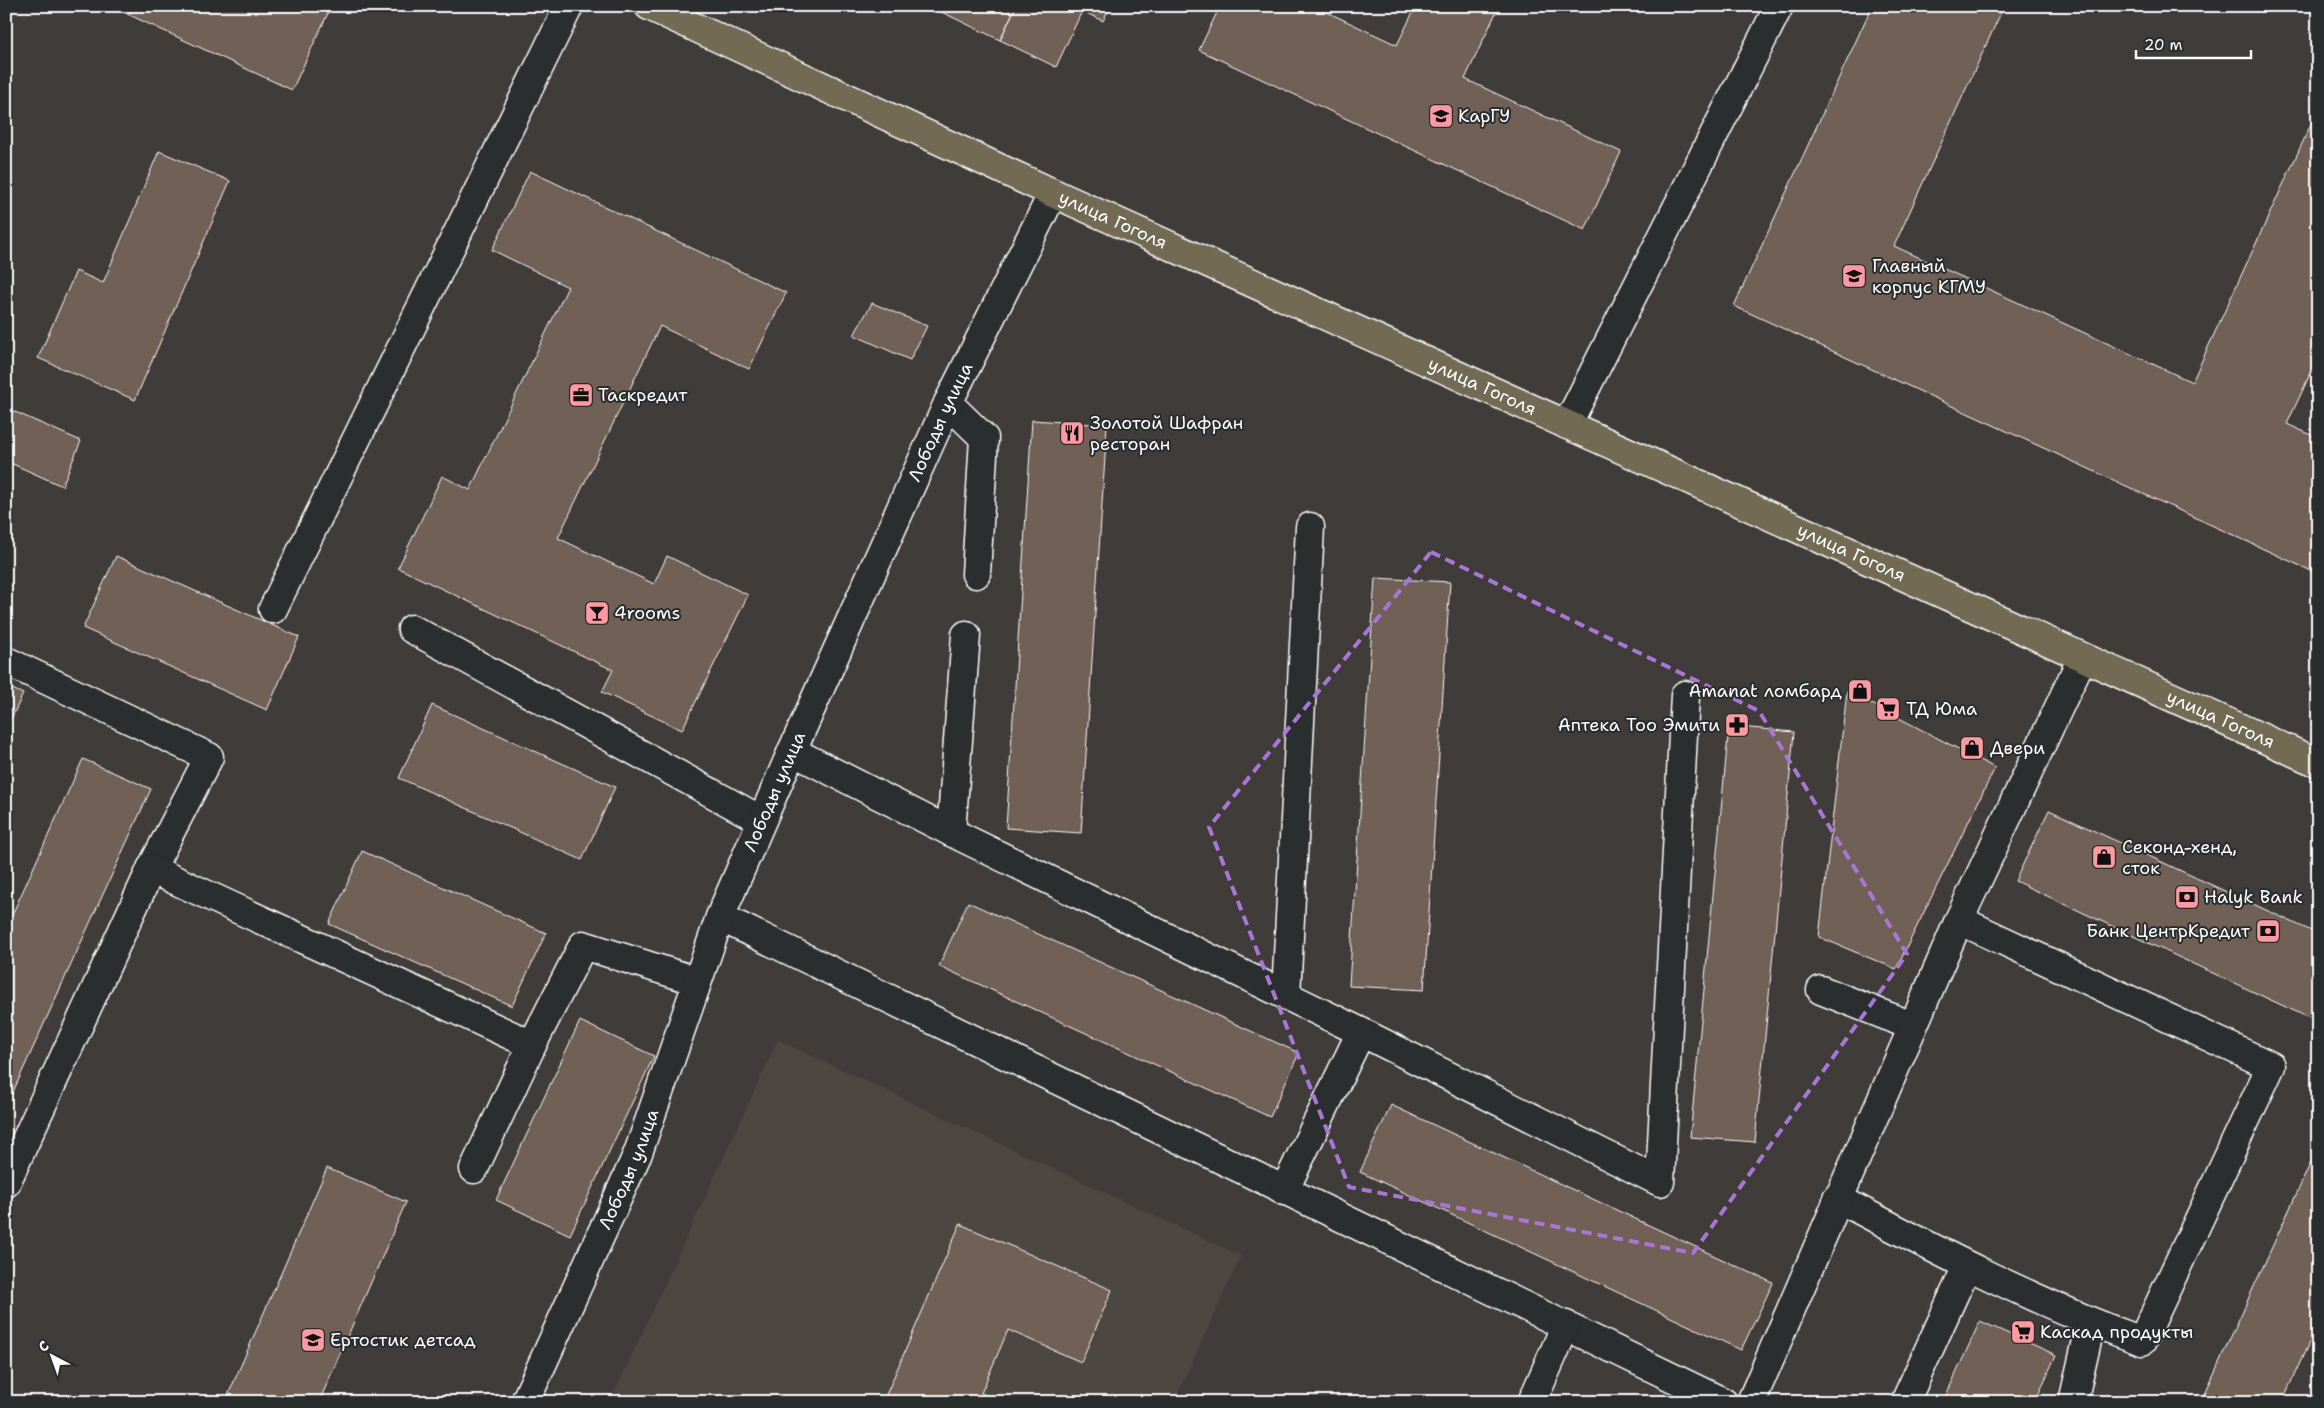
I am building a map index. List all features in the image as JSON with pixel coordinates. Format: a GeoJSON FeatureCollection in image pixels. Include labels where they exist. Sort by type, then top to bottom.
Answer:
{"type":"FeatureCollection","features":[{"type":"Feature","properties":{"kind":"highway","name":"улица Гоголя"},"geometry":{"type":"LineString","coordinates":[[649,6],[1054,193],[2318,763]]}},
{"type":"Feature","properties":{"kind":"street"},"geometry":{"type":"LineString","coordinates":[[273,609],[569,6]]}},
{"type":"Feature","properties":{"kind":"street"},"geometry":{"type":"LineString","coordinates":[[1567,425],[1779,6]]}},
{"type":"Feature","properties":{"kind":"street","name":"Лободы улица"},"geometry":{"type":"LineString","coordinates":[[525,1402],[638,1153],[720,917],[792,751],[948,403],[1054,193]]}},
{"type":"Feature","properties":{"kind":"street"},"geometry":{"type":"LineString","coordinates":[[948,403],[984,438],[976,574]]}},
{"type":"Feature","properties":{"kind":"street"},"geometry":{"type":"LineString","coordinates":[[1286,995],[1310,528]]}},
{"type":"Feature","properties":{"kind":"street"},"geometry":{"type":"LineString","coordinates":[[412,629],[762,820]]}},
{"type":"Feature","properties":{"kind":"street"},"geometry":{"type":"LineString","coordinates":[[950,832],[966,635]]}},
{"type":"Feature","properties":{"kind":"street"},"geometry":{"type":"LineString","coordinates":[[1751,1402],[1959,920],[2082,658]]}},
{"type":"Feature","properties":{"kind":"street"},"geometry":{"type":"LineString","coordinates":[[6,661],[208,757],[151,869],[6,1183]]}},
{"type":"Feature","properties":{"kind":"street"},"geometry":{"type":"LineString","coordinates":[[792,751],[950,832],[1286,995],[1660,1182],[1685,695]]}},
{"type":"Feature","properties":{"kind":"street"},"geometry":{"type":"LineString","coordinates":[[151,869],[532,1046]]}},
{"type":"Feature","properties":{"kind":"street"},"geometry":{"type":"LineString","coordinates":[[720,917],[1284,1191],[1566,1324],[1722,1402]]}},
{"type":"Feature","properties":{"kind":"street"},"geometry":{"type":"LineString","coordinates":[[1838,1198],[1966,1266],[2091,1323],[2142,1341],[2271,1066],[1959,920]]}},
{"type":"Feature","properties":{"kind":"street"},"geometry":{"type":"LineString","coordinates":[[474,1169],[532,1046],[583,945],[697,981]]}},
{"type":"Feature","properties":{"kind":"street"},"geometry":{"type":"LineString","coordinates":[[1821,990],[1912,1026]]}},
{"type":"Feature","properties":{"kind":"street"},"geometry":{"type":"LineString","coordinates":[[1284,1191],[1361,1032]]}},
{"type":"Feature","properties":{"kind":"street"},"geometry":{"type":"LineString","coordinates":[[1904,1402],[1966,1266]]}},
{"type":"Feature","properties":{"kind":"street"},"geometry":{"type":"LineString","coordinates":[[2073,1402],[2091,1323]]}},
{"type":"Feature","properties":{"kind":"street"},"geometry":{"type":"LineString","coordinates":[[1532,1402],[1566,1324]]}},
{"type":"Feature","properties":{"kind":"highlighted area"},"geometry":{"type":"Polygon","coordinates":[[[1431,552],[1759,711],[1907,954],[1693,1253],[1349,1187],[1209,827],[1431,552]]]}},
{"type":"Feature","properties":{"kind":"shaded area"},"geometry":{"type":"Polygon","coordinates":[[[778,1040],[1241,1256],[1174,1402],[610,1402],[778,1040]]]}},
{"type":"Feature","properties":{"kind":"building"},"geometry":{"type":"Polygon","coordinates":[[[110,6],[318,6],[329,11],[292,90],[110,6]]]}},
{"type":"Feature","properties":{"kind":"building"},"geometry":{"type":"Polygon","coordinates":[[[929,6],[1016,6],[1000,40],[929,6]]]}},
{"type":"Feature","properties":{"kind":"building"},"geometry":{"type":"Polygon","coordinates":[[[1016,6],[1110,6],[1103,21],[1082,11],[1056,67],[1000,40],[1016,6]]]}},
{"type":"Feature","properties":{"kind":"building","name":"КарГУ"},"geometry":{"type":"Polygon","coordinates":[[[1220,6],[1314,6],[1397,45],[1416,6],[1499,6],[1465,79],[1621,152],[1585,230],[1199,50],[1220,6]]]}},
{"type":"Feature","properties":{"kind":"building","name":"Главный корпус КГМУ"},"geometry":{"type":"Polygon","coordinates":[[[1872,6],[2004,6],[1894,246],[2192,382],[2318,109],[2318,357],[2287,424],[2318,438],[2318,574],[1734,306],[1872,6]]]}},
{"type":"Feature","properties":{"kind":"building"},"geometry":{"type":"Polygon","coordinates":[[[159,151],[230,181],[135,400],[38,358],[76,271],[103,283],[159,151]]]}},
{"type":"Feature","properties":{"kind":"building"},"geometry":{"type":"Polygon","coordinates":[[[530,171],[786,293],[749,369],[660,326],[558,538],[654,584],[667,556],[748,595],[682,730],[602,692],[613,670],[398,568],[442,476],[470,490],[568,287],[492,250],[530,171]]]}},
{"type":"Feature","properties":{"kind":"building"},"geometry":{"type":"Polygon","coordinates":[[[872,303],[927,326],[910,360],[854,335],[872,303]]]}},
{"type":"Feature","properties":{"kind":"building"},"geometry":{"type":"Polygon","coordinates":[[[6,408],[81,441],[62,486],[6,461],[6,408]]]}},
{"type":"Feature","properties":{"kind":"building"},"geometry":{"type":"Polygon","coordinates":[[[1032,420],[1107,425],[1081,833],[1006,828],[1032,420]]]}},
{"type":"Feature","properties":{"kind":"building"},"geometry":{"type":"Polygon","coordinates":[[[116,556],[299,637],[267,710],[83,628],[116,556]]]}},
{"type":"Feature","properties":{"kind":"building"},"geometry":{"type":"Polygon","coordinates":[[[1375,578],[1450,582],[1424,990],[1349,986],[1375,578]]]}},
{"type":"Feature","properties":{"kind":"building"},"geometry":{"type":"Polygon","coordinates":[[[6,686],[23,694],[6,730],[6,686]]]}},
{"type":"Feature","properties":{"kind":"building"},"geometry":{"type":"Polygon","coordinates":[[[1847,691],[1995,768],[1896,969],[1819,937],[1847,691]]]}},
{"type":"Feature","properties":{"kind":"building"},"geometry":{"type":"Polygon","coordinates":[[[432,705],[615,787],[582,860],[399,778],[432,705]]]}},
{"type":"Feature","properties":{"kind":"building"},"geometry":{"type":"Polygon","coordinates":[[[1729,726],[1794,732],[1755,1142],[1690,1137],[1729,726]]]}},
{"type":"Feature","properties":{"kind":"building"},"geometry":{"type":"Polygon","coordinates":[[[83,759],[151,789],[7,1105],[6,928],[83,759]]]}},
{"type":"Feature","properties":{"kind":"building"},"geometry":{"type":"Polygon","coordinates":[[[2049,810],[2318,934],[2318,1022],[2015,881],[2049,810]]]}},
{"type":"Feature","properties":{"kind":"building"},"geometry":{"type":"Polygon","coordinates":[[[362,851],[546,933],[512,1006],[329,924],[362,851]]]}},
{"type":"Feature","properties":{"kind":"building"},"geometry":{"type":"Polygon","coordinates":[[[968,902],[1299,1053],[1270,1117],[939,966],[968,902]]]}},
{"type":"Feature","properties":{"kind":"building"},"geometry":{"type":"Polygon","coordinates":[[[580,1021],[654,1056],[570,1235],[496,1200],[580,1021]]]}},
{"type":"Feature","properties":{"kind":"building"},"geometry":{"type":"Polygon","coordinates":[[[1391,1105],[1773,1283],[1741,1350],[1360,1172],[1391,1105]]]}},
{"type":"Feature","properties":{"kind":"building"},"geometry":{"type":"Polygon","coordinates":[[[2318,1147],[2318,1323],[2282,1402],[2201,1402],[2318,1147]]]}},
{"type":"Feature","properties":{"kind":"building"},"geometry":{"type":"Polygon","coordinates":[[[327,1168],[406,1202],[319,1402],[225,1402],[327,1168]]]}},
{"type":"Feature","properties":{"kind":"building"},"geometry":{"type":"Polygon","coordinates":[[[960,1224],[1112,1290],[1081,1362],[1008,1330],[981,1393],[1001,1402],[883,1402],[960,1224]]]}},
{"type":"Feature","properties":{"kind":"building"},"geometry":{"type":"Polygon","coordinates":[[[1980,1321],[2056,1355],[2035,1402],[1943,1402],[1980,1321]]]}},
{"type":"Feature","properties":{"kind":"place","name":"КарГУ"},"geometry":{"type":"Point","coordinates":[1441,116]}},
{"type":"Feature","properties":{"kind":"place","name":"Главный корпус КГМУ"},"geometry":{"type":"Point","coordinates":[1854,276]}},
{"type":"Feature","properties":{"kind":"place","name":"Таскредит"},"geometry":{"type":"Point","coordinates":[581,395]}},
{"type":"Feature","properties":{"kind":"place","name":"Золотой Шафран ресторан"},"geometry":{"type":"Point","coordinates":[1072,433]}},
{"type":"Feature","properties":{"kind":"place","name":"4rooms"},"geometry":{"type":"Point","coordinates":[597,613]}},
{"type":"Feature","properties":{"kind":"place","name":"Amanat ломбард"},"geometry":{"type":"Point","coordinates":[1860,691]}},
{"type":"Feature","properties":{"kind":"place","name":"ТД Юма"},"geometry":{"type":"Point","coordinates":[1888,709]}},
{"type":"Feature","properties":{"kind":"place","name":"Аптека Тоо Эмити"},"geometry":{"type":"Point","coordinates":[1737,725]}},
{"type":"Feature","properties":{"kind":"place","name":"Двери"},"geometry":{"type":"Point","coordinates":[1972,748]}},
{"type":"Feature","properties":{"kind":"place","name":"Секонд-хенд, сток"},"geometry":{"type":"Point","coordinates":[2104,857]}},
{"type":"Feature","properties":{"kind":"place","name":"Halyk Bank"},"geometry":{"type":"Point","coordinates":[2187,897]}},
{"type":"Feature","properties":{"kind":"place","name":"Банк ЦентрКредит"},"geometry":{"type":"Point","coordinates":[2268,931]}},
{"type":"Feature","properties":{"kind":"place","name":"Каскад продукты"},"geometry":{"type":"Point","coordinates":[2023,1332]}},
{"type":"Feature","properties":{"kind":"place","name":"Ертостик детсад"},"geometry":{"type":"Point","coordinates":[313,1340]}}]}
